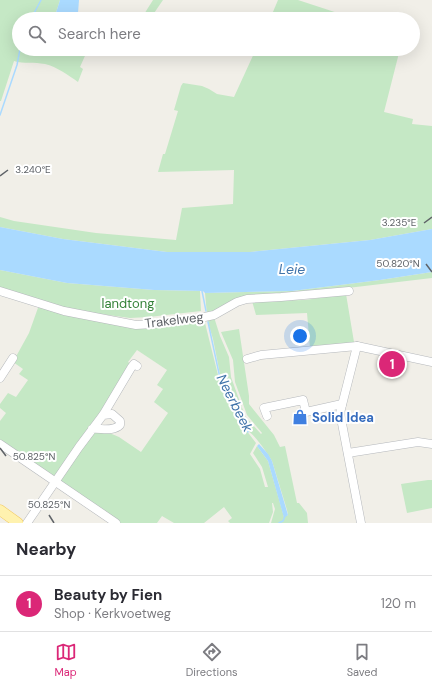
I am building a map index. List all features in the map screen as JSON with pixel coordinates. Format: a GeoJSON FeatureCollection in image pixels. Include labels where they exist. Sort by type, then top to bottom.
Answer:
{"type":"FeatureCollection","features":[{"type":"Feature","properties":{"kind":"main road"},"geometry":{"type":"LineString","coordinates":[[0,510],[18,523]]}},
{"type":"Feature","properties":{"kind":"street","name":"Trakelweg"},"geometry":{"type":"LineString","coordinates":[[0,291],[64,311],[136,325],[214,315],[237,302],[247,299],[281,298],[349,291]]}},
{"type":"Feature","properties":{"kind":"street"},"geometry":{"type":"LineString","coordinates":[[247,358],[261,355],[357,346],[432,362]]}},
{"type":"Feature","properties":{"kind":"street"},"geometry":{"type":"LineString","coordinates":[[357,346],[340,413],[361,523]]}},
{"type":"Feature","properties":{"kind":"street"},"geometry":{"type":"LineString","coordinates":[[0,378],[13,358]]}},
{"type":"Feature","properties":{"kind":"street"},"geometry":{"type":"LineString","coordinates":[[27,523],[79,447],[103,415],[131,368],[134,364],[137,366]]}},
{"type":"Feature","properties":{"kind":"street"},"geometry":{"type":"LineString","coordinates":[[267,416],[264,408],[303,400],[306,412],[342,404]]}},
{"type":"Feature","properties":{"kind":"street"},"geometry":{"type":"LineString","coordinates":[[92,429],[114,429],[120,425],[120,421],[112,414],[103,415]]}},
{"type":"Feature","properties":{"kind":"street"},"geometry":{"type":"LineString","coordinates":[[348,453],[418,442],[432,444]]}},
{"type":"Feature","properties":{"kind":"street"},"geometry":{"type":"LineString","coordinates":[[0,444],[116,523]]}},
{"type":"Feature","properties":{"kind":"green space"},"geometry":{"type":"Polygon","coordinates":[[[0,0],[60,0],[56,12],[12,12],[12,56],[85,56],[80,67],[83,69],[78,82],[49,65],[14,61],[0,101],[0,0]]]}},
{"type":"Feature","properties":{"kind":"green space"},"geometry":{"type":"Polygon","coordinates":[[[153,0],[163,0],[155,12],[145,12],[153,0]]]}},
{"type":"Feature","properties":{"kind":"green space"},"geometry":{"type":"Polygon","coordinates":[[[278,0],[298,0],[335,12],[273,12],[278,0]]]}},
{"type":"Feature","properties":{"kind":"green space"},"geometry":{"type":"Polygon","coordinates":[[[253,56],[398,56],[384,112],[413,119],[412,124],[432,126],[432,229],[370,240],[250,252],[167,252],[63,239],[0,227],[0,217],[14,221],[96,233],[176,240],[182,208],[233,204],[234,170],[158,172],[178,111],[174,110],[181,86],[183,83],[202,86],[217,94],[234,97],[253,56]]]}},
{"type":"Feature","properties":{"kind":"green space","name":"landtong"},"geometry":{"type":"Polygon","coordinates":[[[0,270],[67,283],[154,290],[200,291],[201,311],[130,318],[64,309],[0,290],[0,270]]]}},
{"type":"Feature","properties":{"kind":"green space"},"geometry":{"type":"Polygon","coordinates":[[[432,272],[432,278],[339,289],[252,296],[207,315],[205,293],[292,291],[432,272]]]}},
{"type":"Feature","properties":{"kind":"green space"},"geometry":{"type":"Polygon","coordinates":[[[346,294],[354,342],[310,348],[307,313],[256,315],[252,301],[305,300],[346,294]]]}},
{"type":"Feature","properties":{"kind":"green space"},"geometry":{"type":"Polygon","coordinates":[[[39,305],[112,323],[204,319],[219,379],[221,379],[213,339],[207,319],[214,317],[229,357],[231,377],[245,416],[261,434],[262,433],[247,415],[235,382],[233,360],[221,332],[239,329],[249,404],[274,435],[280,447],[285,446],[297,503],[299,503],[307,513],[308,523],[271,523],[275,509],[272,503],[273,512],[269,523],[230,523],[228,521],[232,518],[224,507],[204,523],[174,523],[162,516],[157,523],[120,523],[58,482],[92,432],[107,432],[119,437],[141,452],[168,413],[154,402],[163,389],[157,385],[167,370],[137,350],[128,362],[131,364],[123,378],[55,479],[0,442],[0,421],[6,413],[0,408],[0,404],[8,393],[16,397],[28,380],[19,374],[23,369],[13,362],[29,333],[39,305]],[[246,430],[256,443],[250,454],[260,469],[265,487],[268,487],[262,467],[253,453],[257,446],[268,461],[284,517],[288,515],[287,510],[272,461],[253,435],[246,430]]]}},
{"type":"Feature","properties":{"kind":"green space"},"geometry":{"type":"Polygon","coordinates":[[[432,480],[432,508],[407,513],[401,484],[432,480]]]}},
{"type":"Feature","properties":{"kind":"water"},"geometry":{"type":"Polygon","coordinates":[[[60,0],[79,0],[78,12],[56,12],[60,0]]]}},
{"type":"Feature","properties":{"kind":"water","name":"Leie"},"geometry":{"type":"Polygon","coordinates":[[[0,227],[63,239],[167,252],[250,252],[370,240],[432,229],[432,272],[292,291],[205,293],[203,291],[154,290],[67,283],[0,270],[0,227]]]}},
{"type":"Feature","properties":{"kind":"water"},"geometry":{"type":"Polygon","coordinates":[[[259,444],[272,461],[288,515],[284,518],[268,461],[257,446],[259,444]]]}},
{"type":"Feature","properties":{"kind":"waterway"},"geometry":{"type":"LineString","coordinates":[[35,12],[41,0]]}},
{"type":"Feature","properties":{"kind":"waterway"},"geometry":{"type":"LineString","coordinates":[[0,115],[19,56]]}},
{"type":"Feature","properties":{"kind":"waterway","name":"Neerbeek"},"geometry":{"type":"LineString","coordinates":[[202,291],[206,311]]}},
{"type":"Feature","properties":{"kind":"waterway","name":"Neerbeek"},"geometry":{"type":"LineString","coordinates":[[208,322],[220,378],[241,422],[248,432]]}},
{"type":"Feature","properties":{"kind":"waterway","name":"Neerbeek"},"geometry":{"type":"LineString","coordinates":[[279,523],[283,521],[285,516]]}},
{"type":"Feature","properties":{"kind":"place","name":"Beauty by Fien"},"geometry":{"type":"Point","coordinates":[392,364]}},
{"type":"Feature","properties":{"kind":"place","name":"Solid Idea"},"geometry":{"type":"Point","coordinates":[300,417]}}]}
